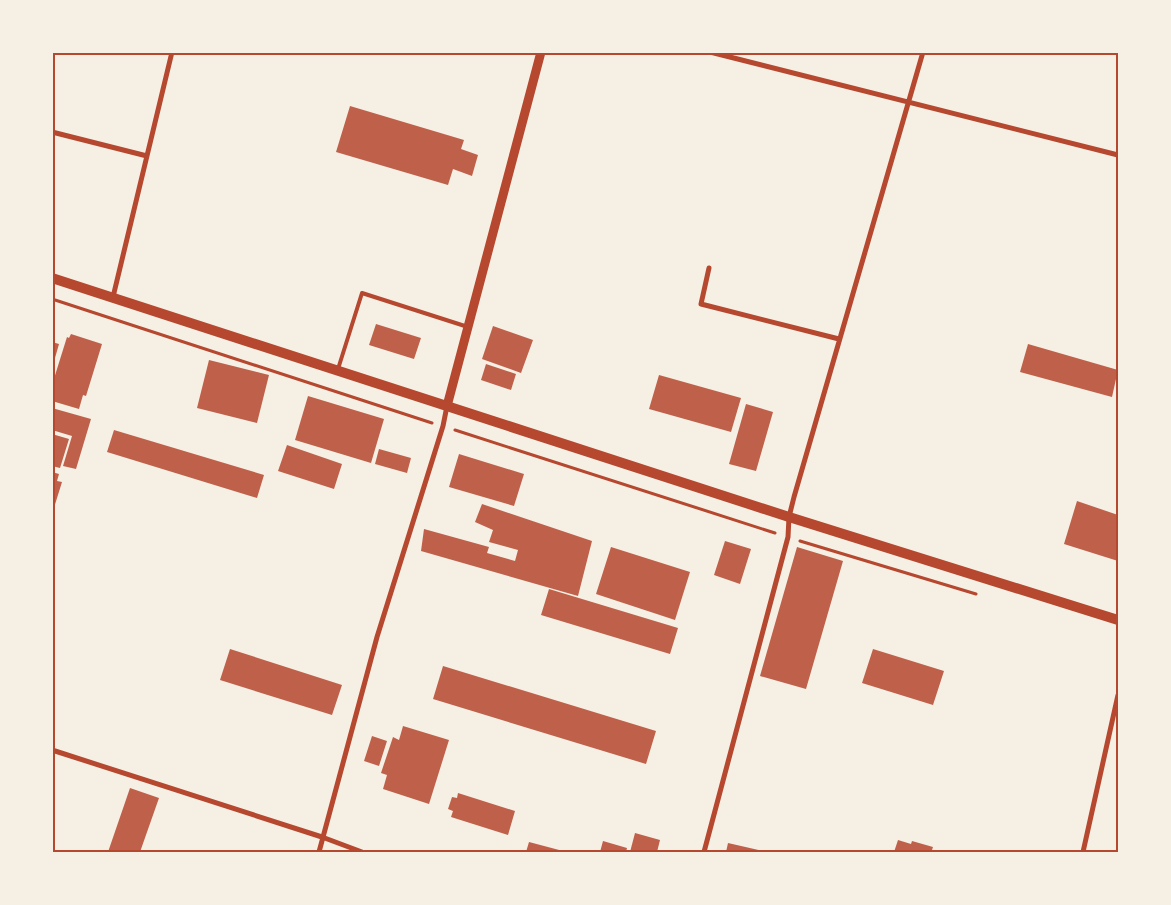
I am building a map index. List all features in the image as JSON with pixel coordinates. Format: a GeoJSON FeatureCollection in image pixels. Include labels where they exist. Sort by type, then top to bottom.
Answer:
{"type":"FeatureCollection","features":[{"type":"Feature","properties":{"kind":"main road"},"geometry":{"type":"LineString","coordinates":[[52,278],[789,517],[1118,620]]}},
{"type":"Feature","properties":{"kind":"street"},"geometry":{"type":"LineString","coordinates":[[113,297],[172,52]]}},
{"type":"Feature","properties":{"kind":"street"},"geometry":{"type":"LineString","coordinates":[[319,852],[377,638],[443,426],[541,52]]}},
{"type":"Feature","properties":{"kind":"street"},"geometry":{"type":"LineString","coordinates":[[710,52],[1118,154]]}},
{"type":"Feature","properties":{"kind":"street"},"geometry":{"type":"LineString","coordinates":[[704,852],[788,537],[789,517],[923,52]]}},
{"type":"Feature","properties":{"kind":"street"},"geometry":{"type":"LineString","coordinates":[[52,132],[147,156]]}},
{"type":"Feature","properties":{"kind":"street"},"geometry":{"type":"LineString","coordinates":[[709,268],[701,304],[839,339]]}},
{"type":"Feature","properties":{"kind":"street"},"geometry":{"type":"LineString","coordinates":[[1083,852],[1118,695]]}},
{"type":"Feature","properties":{"kind":"street"},"geometry":{"type":"LineString","coordinates":[[52,750],[322,837],[362,852]]}},
{"type":"Feature","properties":{"kind":"lane"},"geometry":{"type":"LineString","coordinates":[[337,371],[362,293],[470,328]]}},
{"type":"Feature","properties":{"kind":"path"},"geometry":{"type":"LineString","coordinates":[[52,299],[788,537],[977,595]]}},
{"type":"Feature","properties":{"kind":"building"},"geometry":{"type":"Polygon","coordinates":[[[350,106],[464,140],[461,149],[478,155],[472,176],[453,169],[448,185],[336,152],[350,106]]]}},
{"type":"Feature","properties":{"kind":"building"},"geometry":{"type":"Polygon","coordinates":[[[376,324],[421,338],[414,359],[369,345],[376,324]]]}},
{"type":"Feature","properties":{"kind":"building"},"geometry":{"type":"Polygon","coordinates":[[[493,326],[533,340],[521,373],[482,359],[493,326]]]}},
{"type":"Feature","properties":{"kind":"building"},"geometry":{"type":"Polygon","coordinates":[[[71,334],[102,344],[86,396],[83,395],[79,409],[52,401],[52,385],[67,337],[69,338],[71,334]]]}},
{"type":"Feature","properties":{"kind":"building"},"geometry":{"type":"Polygon","coordinates":[[[52,342],[59,344],[53,365],[52,365],[52,342]]]}},
{"type":"Feature","properties":{"kind":"building"},"geometry":{"type":"Polygon","coordinates":[[[1028,344],[1118,370],[1112,397],[1020,372],[1028,344]]]}},
{"type":"Feature","properties":{"kind":"building"},"geometry":{"type":"Polygon","coordinates":[[[209,360],[269,375],[257,423],[197,408],[209,360]]]}},
{"type":"Feature","properties":{"kind":"building"},"geometry":{"type":"Polygon","coordinates":[[[486,364],[516,374],[511,390],[481,380],[486,364]]]}},
{"type":"Feature","properties":{"kind":"building"},"geometry":{"type":"Polygon","coordinates":[[[659,375],[741,398],[731,432],[649,409],[659,375]]]}},
{"type":"Feature","properties":{"kind":"building"},"geometry":{"type":"Polygon","coordinates":[[[308,396],[384,419],[371,463],[295,440],[308,396]]]}},
{"type":"Feature","properties":{"kind":"building"},"geometry":{"type":"Polygon","coordinates":[[[746,404],[773,412],[756,471],[729,464],[746,404]]]}},
{"type":"Feature","properties":{"kind":"building"},"geometry":{"type":"Polygon","coordinates":[[[52,408],[91,419],[76,469],[63,466],[72,436],[52,430],[52,408]]]}},
{"type":"Feature","properties":{"kind":"building"},"geometry":{"type":"Polygon","coordinates":[[[114,430],[264,475],[257,498],[107,452],[114,430]]]}},
{"type":"Feature","properties":{"kind":"building"},"geometry":{"type":"Polygon","coordinates":[[[52,434],[69,439],[60,468],[52,466],[52,434]]]}},
{"type":"Feature","properties":{"kind":"building"},"geometry":{"type":"Polygon","coordinates":[[[287,445],[342,464],[334,489],[278,471],[287,445]]]}},
{"type":"Feature","properties":{"kind":"building"},"geometry":{"type":"Polygon","coordinates":[[[379,449],[411,458],[407,473],[375,464],[379,449]]]}},
{"type":"Feature","properties":{"kind":"building"},"geometry":{"type":"Polygon","coordinates":[[[459,454],[524,474],[514,506],[449,487],[459,454]]]}},
{"type":"Feature","properties":{"kind":"building"},"geometry":{"type":"Polygon","coordinates":[[[52,472],[59,474],[57,481],[62,482],[53,511],[52,472]]]}},
{"type":"Feature","properties":{"kind":"building"},"geometry":{"type":"Polygon","coordinates":[[[1077,501],[1118,515],[1118,561],[1064,544],[1077,501]]]}},
{"type":"Feature","properties":{"kind":"building"},"geometry":{"type":"Polygon","coordinates":[[[482,504],[592,541],[578,596],[421,551],[424,529],[489,547],[487,553],[515,561],[518,550],[489,542],[493,530],[475,522],[482,504]]]}},
{"type":"Feature","properties":{"kind":"building"},"geometry":{"type":"Polygon","coordinates":[[[725,541],[751,549],[740,584],[714,575],[725,541]]]}},
{"type":"Feature","properties":{"kind":"building"},"geometry":{"type":"Polygon","coordinates":[[[611,547],[690,572],[675,620],[596,594],[611,547]]]}},
{"type":"Feature","properties":{"kind":"building"},"geometry":{"type":"Polygon","coordinates":[[[797,547],[843,561],[806,689],[760,676],[797,547]]]}},
{"type":"Feature","properties":{"kind":"building"},"geometry":{"type":"Polygon","coordinates":[[[549,589],[678,628],[670,654],[541,615],[549,589]]]}},
{"type":"Feature","properties":{"kind":"building"},"geometry":{"type":"Polygon","coordinates":[[[230,649],[342,685],[332,715],[220,680],[230,649]]]}},
{"type":"Feature","properties":{"kind":"building"},"geometry":{"type":"Polygon","coordinates":[[[873,649],[944,671],[933,705],[862,683],[873,649]]]}},
{"type":"Feature","properties":{"kind":"building"},"geometry":{"type":"Polygon","coordinates":[[[443,666],[656,731],[646,764],[433,699],[443,666]]]}},
{"type":"Feature","properties":{"kind":"building"},"geometry":{"type":"Polygon","coordinates":[[[403,726],[449,740],[429,804],[383,789],[387,775],[381,773],[393,737],[399,740],[403,726]]]}},
{"type":"Feature","properties":{"kind":"building"},"geometry":{"type":"Polygon","coordinates":[[[372,736],[387,741],[379,766],[364,761],[372,736]]]}},
{"type":"Feature","properties":{"kind":"building"},"geometry":{"type":"Polygon","coordinates":[[[130,788],[159,798],[140,852],[108,852],[130,788]]]}},
{"type":"Feature","properties":{"kind":"building"},"geometry":{"type":"Polygon","coordinates":[[[458,793],[515,811],[508,835],[451,817],[453,811],[448,809],[452,797],[457,798],[458,793]]]}},
{"type":"Feature","properties":{"kind":"building"},"geometry":{"type":"Polygon","coordinates":[[[635,833],[660,840],[657,852],[630,852],[635,833]]]}},
{"type":"Feature","properties":{"kind":"building"},"geometry":{"type":"Polygon","coordinates":[[[898,840],[911,844],[912,841],[933,847],[932,850],[938,852],[894,852],[898,840]]]}},
{"type":"Feature","properties":{"kind":"building"},"geometry":{"type":"Polygon","coordinates":[[[603,841],[627,848],[626,852],[600,852],[603,841]]]}},
{"type":"Feature","properties":{"kind":"building"},"geometry":{"type":"Polygon","coordinates":[[[529,842],[563,851],[563,852],[526,852],[529,842]]]}},
{"type":"Feature","properties":{"kind":"building"},"geometry":{"type":"Polygon","coordinates":[[[728,843],[767,852],[726,852],[728,843]]]}}]}
